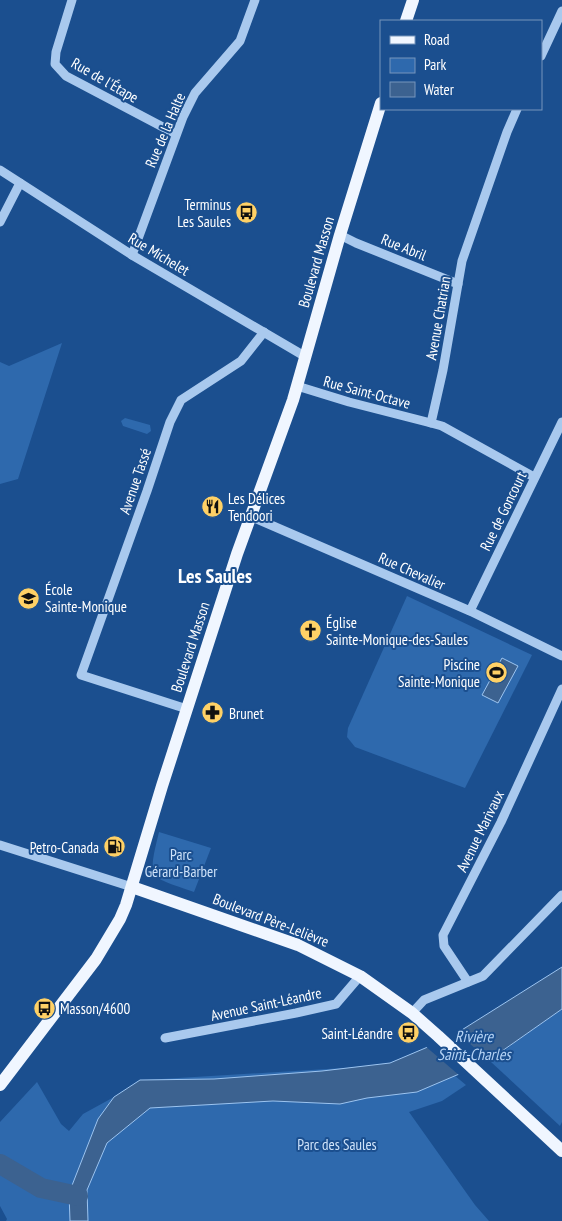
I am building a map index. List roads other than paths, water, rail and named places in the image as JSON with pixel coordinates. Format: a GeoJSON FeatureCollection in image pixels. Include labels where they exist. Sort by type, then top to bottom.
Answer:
{"type":"FeatureCollection","features":[{"type":"Feature","properties":{"kind":"main road"},"geometry":{"type":"LineString","coordinates":[[406,20],[413,0]]}},
{"type":"Feature","properties":{"kind":"main road","name":"Boulevard Masson"},"geometry":{"type":"LineString","coordinates":[[0,1085],[96,959],[120,919],[132,887],[162,786],[250,516],[297,386],[340,234],[380,106]]}},
{"type":"Feature","properties":{"kind":"main road","name":"Boulevard Père-Lelièvre"},"geometry":{"type":"LineString","coordinates":[[132,887],[298,945],[360,976],[412,1013],[477,1070],[562,1151]]}},
{"type":"Feature","properties":{"kind":"street","name":"Rue de l'Étape"},"geometry":{"type":"LineString","coordinates":[[72,0],[56,52],[55,64],[66,76],[176,134]]}},
{"type":"Feature","properties":{"kind":"street","name":"Rue de la Halte"},"geometry":{"type":"LineString","coordinates":[[132,255],[176,134],[195,93],[240,41],[255,0]]}},
{"type":"Feature","properties":{"kind":"street"},"geometry":{"type":"LineString","coordinates":[[542,54],[562,11]]}},
{"type":"Feature","properties":{"kind":"street","name":"Avenue Chatrian"},"geometry":{"type":"LineString","coordinates":[[431,423],[465,251],[517,110]]}},
{"type":"Feature","properties":{"kind":"street","name":"Rue Michelet"},"geometry":{"type":"LineString","coordinates":[[0,170],[132,255],[306,357]]}},
{"type":"Feature","properties":{"kind":"street"},"geometry":{"type":"LineString","coordinates":[[0,222],[20,184]]}},
{"type":"Feature","properties":{"kind":"street","name":"Rue Abril"},"geometry":{"type":"LineString","coordinates":[[340,234],[458,284]]}},
{"type":"Feature","properties":{"kind":"street","name":"Avenue Tassé"},"geometry":{"type":"LineString","coordinates":[[187,709],[81,675],[181,400],[241,361],[264,332]]}},
{"type":"Feature","properties":{"kind":"street","name":"Rue Saint-Octave"},"geometry":{"type":"LineString","coordinates":[[297,386],[431,423]]}},
{"type":"Feature","properties":{"kind":"street","name":"Rue de Goncourt"},"geometry":{"type":"LineString","coordinates":[[470,611],[562,422]]}},
{"type":"Feature","properties":{"kind":"street"},"geometry":{"type":"LineString","coordinates":[[431,423],[442,426],[534,477]]}},
{"type":"Feature","properties":{"kind":"street","name":"Rue Chevalier"},"geometry":{"type":"LineString","coordinates":[[250,516],[470,611],[562,656]]}},
{"type":"Feature","properties":{"kind":"street","name":"Avenue Marivaux"},"geometry":{"type":"LineString","coordinates":[[468,982],[444,946],[443,935],[500,822],[562,689]]}},
{"type":"Feature","properties":{"kind":"street","name":"Boulevard Père-Lelièvre"},"geometry":{"type":"LineString","coordinates":[[0,845],[132,887]]}},
{"type":"Feature","properties":{"kind":"street"},"geometry":{"type":"LineString","coordinates":[[412,1013],[424,1000],[482,976],[562,895]]}},
{"type":"Feature","properties":{"kind":"street","name":"Avenue Saint-Léandre"},"geometry":{"type":"LineString","coordinates":[[165,1038],[336,1004],[360,976]]}},
{"type":"Feature","properties":{"kind":"water"},"geometry":{"type":"Polygon","coordinates":[[[502,658],[518,666],[498,703],[482,695],[502,658]]]}},
{"type":"Feature","properties":{"kind":"water","name":"Rivière Saint-Charles"},"geometry":{"type":"Polygon","coordinates":[[[562,967],[562,1009],[485,1063],[417,1092],[367,1098],[340,1104],[273,1101],[150,1108],[107,1143],[87,1190],[88,1221],[70,1221],[69,1193],[98,1119],[114,1097],[140,1080],[214,1079],[322,1071],[390,1063],[449,1038],[562,967]]]}},
{"type":"Feature","properties":{"kind":"waterway"},"geometry":{"type":"LineString","coordinates":[[0,1164],[41,1188],[78,1196]]}},
{"type":"Feature","properties":{"kind":"place","name":"Terminus Les Saules"},"geometry":{"type":"Point","coordinates":[247,213]}},
{"type":"Feature","properties":{"kind":"place","name":"Les Délices Tendoori"},"geometry":{"type":"Point","coordinates":[212,507]}},
{"type":"Feature","properties":{"kind":"place","name":"École Sainte-Monique"},"geometry":{"type":"Point","coordinates":[29,598]}},
{"type":"Feature","properties":{"kind":"place","name":"Église Sainte-Monique-des-Saules"},"geometry":{"type":"Point","coordinates":[310,631]}},
{"type":"Feature","properties":{"kind":"place","name":"Piscine Sainte-Monique"},"geometry":{"type":"Point","coordinates":[496,673]}},
{"type":"Feature","properties":{"kind":"place","name":"Brunet"},"geometry":{"type":"Point","coordinates":[213,713]}},
{"type":"Feature","properties":{"kind":"place","name":"Petro-Canada"},"geometry":{"type":"Point","coordinates":[115,847]}},
{"type":"Feature","properties":{"kind":"place","name":"Masson/4600"},"geometry":{"type":"Point","coordinates":[44,1008]}},
{"type":"Feature","properties":{"kind":"place","name":"Saint-Léandre"},"geometry":{"type":"Point","coordinates":[409,1033]}},
{"type":"Feature","properties":{"kind":"district","name":"Les Saules"},"geometry":{"type":"Point","coordinates":[215,576]}},
{"type":"Feature","properties":{"kind":"park label","name":"Parc Gérard-Barber"},"geometry":{"type":"Point","coordinates":[181,862]}},
{"type":"Feature","properties":{"kind":"park label","name":"Parc des Saules"},"geometry":{"type":"Point","coordinates":[337,1144]}}]}
